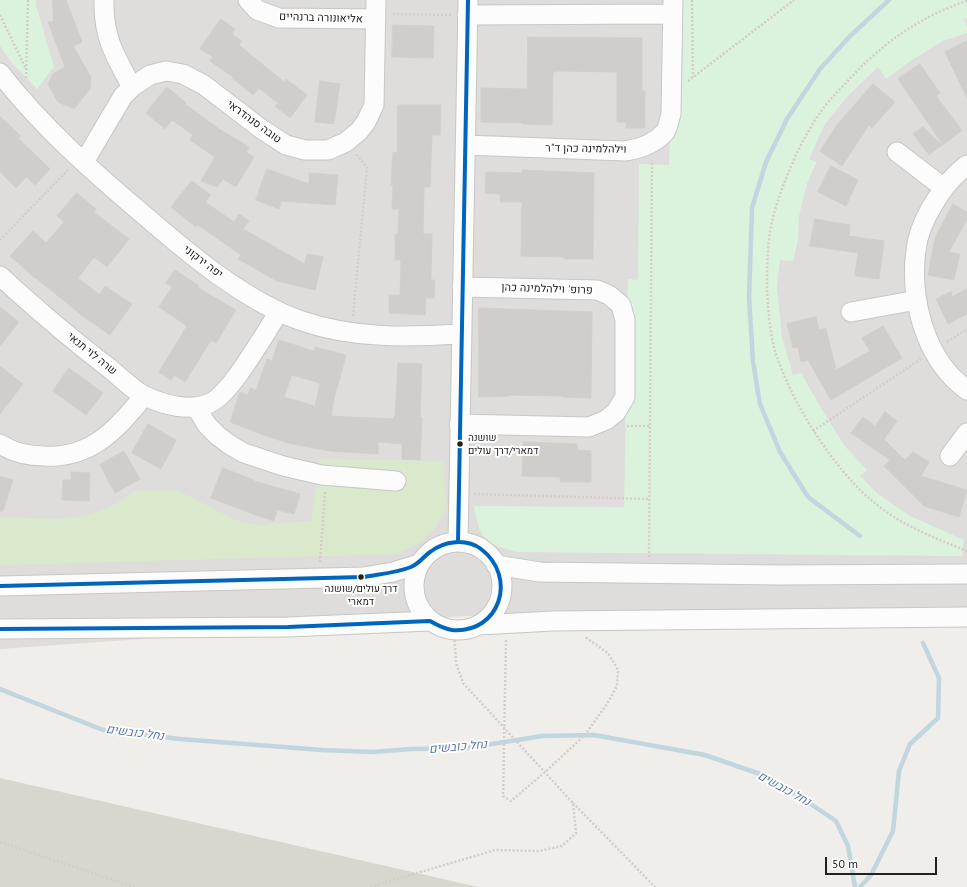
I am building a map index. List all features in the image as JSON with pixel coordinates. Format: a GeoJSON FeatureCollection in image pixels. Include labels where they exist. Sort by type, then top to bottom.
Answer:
{"type":"FeatureCollection","features":[{"type":"Feature","properties":{"kind":"street"},"geometry":{"type":"LineString","coordinates":[[104,0],[103,10],[106,35],[115,57],[132,87]]}},
{"type":"Feature","properties":{"kind":"street","name":"אליאונורה ברנהיים"},"geometry":{"type":"LineString","coordinates":[[248,0],[257,10],[279,18],[376,11]]}},
{"type":"Feature","properties":{"kind":"street"},"geometry":{"type":"LineString","coordinates":[[458,542],[467,8],[672,7]]}},
{"type":"Feature","properties":{"kind":"street","name":"וילהלמינה כהן ד\"ר"},"geometry":{"type":"LineString","coordinates":[[465,145],[625,151],[640,149],[652,143],[666,132],[671,114],[672,7]]}},
{"type":"Feature","properties":{"kind":"street","name":"טובה סנהדראי"},"geometry":{"type":"LineString","coordinates":[[82,160],[122,96],[150,75],[166,71],[183,74],[204,84],[260,128],[286,145],[305,150],[328,150],[346,142],[362,126],[374,105],[376,11]]}},
{"type":"Feature","properties":{"kind":"street","name":"יפה ירקוני"},"geometry":{"type":"LineString","coordinates":[[0,73],[25,103],[82,160],[126,199],[183,247],[220,275],[279,312],[330,329],[364,335],[402,337],[461,334]]}},
{"type":"Feature","properties":{"kind":"street"},"geometry":{"type":"LineString","coordinates":[[897,152],[944,188]]}},
{"type":"Feature","properties":{"kind":"street"},"geometry":{"type":"LineString","coordinates":[[967,165],[944,188],[922,224],[916,249],[915,276],[917,300],[924,330],[947,371],[967,390]]}},
{"type":"Feature","properties":{"kind":"street","name":"שרה לוי תנאי"},"geometry":{"type":"LineString","coordinates":[[0,276],[86,351],[144,396],[166,404],[183,407],[196,407],[210,403],[223,394],[235,379],[279,312]]}},
{"type":"Feature","properties":{"kind":"street","name":"פרופ' וילהלמינה כהן"},"geometry":{"type":"LineString","coordinates":[[460,424],[589,427],[606,420],[616,412],[625,397],[626,320],[621,305],[609,295],[597,290],[462,286]]}},
{"type":"Feature","properties":{"kind":"street"},"geometry":{"type":"LineString","coordinates":[[851,312],[917,300]]}},
{"type":"Feature","properties":{"kind":"street"},"geometry":{"type":"LineString","coordinates":[[0,444],[8,449],[28,456],[53,457],[74,453],[95,445],[112,432],[127,417],[144,396]]}},
{"type":"Feature","properties":{"kind":"street"},"geometry":{"type":"LineString","coordinates":[[196,407],[206,425],[230,446],[244,453],[283,466],[326,476],[396,481]]}},
{"type":"Feature","properties":{"kind":"street"},"geometry":{"type":"LineString","coordinates":[[950,456],[967,433]]}},
{"type":"Feature","properties":{"kind":"street"},"geometry":{"type":"LineString","coordinates":[[458,542],[470,543],[489,555],[496,564],[501,578],[502,592],[498,605],[490,616],[479,625],[467,630],[454,630],[442,627],[430,621],[422,612],[416,600],[413,588],[415,575],[419,564],[426,554],[436,547],[447,543],[458,542]]}},
{"type":"Feature","properties":{"kind":"street"},"geometry":{"type":"LineString","coordinates":[[0,586],[364,577],[393,572],[419,564]]}},
{"type":"Feature","properties":{"kind":"street"},"geometry":{"type":"LineString","coordinates":[[496,564],[540,572],[967,574]]}},
{"type":"Feature","properties":{"kind":"street"},"geometry":{"type":"LineString","coordinates":[[479,625],[553,621],[967,617]]}},
{"type":"Feature","properties":{"kind":"street"},"geometry":{"type":"LineString","coordinates":[[0,629],[288,627],[430,621]]}},
{"type":"Feature","properties":{"kind":"path"},"geometry":{"type":"LineString","coordinates":[[25,103],[28,0]]}},
{"type":"Feature","properties":{"kind":"path"},"geometry":{"type":"LineString","coordinates":[[692,0],[693,77]]}},
{"type":"Feature","properties":{"kind":"path"},"geometry":{"type":"LineString","coordinates":[[671,96],[693,77],[794,0]]}},
{"type":"Feature","properties":{"kind":"path"},"geometry":{"type":"LineString","coordinates":[[967,1],[929,17],[888,42],[856,71],[825,106],[804,141],[787,176],[773,218],[767,260],[768,307],[775,350],[790,388],[807,421],[826,449],[856,487],[888,513],[922,534],[967,551]]}},
{"type":"Feature","properties":{"kind":"path"},"geometry":{"type":"LineString","coordinates":[[376,11],[467,8]]}},
{"type":"Feature","properties":{"kind":"path"},"geometry":{"type":"LineString","coordinates":[[0,15],[26,70]]}},
{"type":"Feature","properties":{"kind":"path"},"geometry":{"type":"LineString","coordinates":[[346,142],[367,167],[352,333]]}},
{"type":"Feature","properties":{"kind":"path"},"geometry":{"type":"LineString","coordinates":[[650,573],[649,499],[652,143]]}},
{"type":"Feature","properties":{"kind":"path"},"geometry":{"type":"LineString","coordinates":[[0,240],[82,160]]}},
{"type":"Feature","properties":{"kind":"path"},"geometry":{"type":"LineString","coordinates":[[813,430],[967,329]]}},
{"type":"Feature","properties":{"kind":"path"},"geometry":{"type":"LineString","coordinates":[[319,578],[326,476]]}},
{"type":"Feature","properties":{"kind":"path"},"geometry":{"type":"LineString","coordinates":[[458,494],[649,499]]}},
{"type":"Feature","properties":{"kind":"path"},"geometry":{"type":"LineString","coordinates":[[506,623],[503,796],[511,801],[585,735],[607,704],[617,686],[618,670],[608,653],[582,636]]}},
{"type":"Feature","properties":{"kind":"path"},"geometry":{"type":"LineString","coordinates":[[454,630],[456,663],[463,684],[573,803],[655,887]]}},
{"type":"Feature","properties":{"kind":"path"},"geometry":{"type":"LineString","coordinates":[[370,887],[495,850],[539,852],[562,846],[576,833],[573,803]]}},
{"type":"Feature","properties":{"kind":"path"},"geometry":{"type":"LineString","coordinates":[[0,842],[134,887]]}},
{"type":"Feature","properties":{"kind":"shaded area"},"geometry":{"type":"Polygon","coordinates":[[[0,0],[967,0],[967,608],[496,614],[0,649],[0,0]]]}},
{"type":"Feature","properties":{"kind":"shaded area"},"geometry":{"type":"Polygon","coordinates":[[[0,778],[478,887],[0,887],[0,778]]]}},
{"type":"Feature","properties":{"kind":"green space"},"geometry":{"type":"Polygon","coordinates":[[[0,0],[36,0],[36,5],[54,67],[37,89],[12,63],[0,46],[0,0]]]}},
{"type":"Feature","properties":{"kind":"green space"},"geometry":{"type":"Polygon","coordinates":[[[674,0],[967,0],[967,18],[964,20],[967,26],[967,33],[943,41],[912,60],[886,79],[878,67],[846,98],[825,124],[809,159],[817,162],[807,183],[799,216],[798,240],[793,261],[780,260],[777,287],[782,337],[793,375],[801,373],[844,445],[867,470],[860,476],[878,494],[910,516],[964,540],[962,556],[516,552],[490,542],[481,533],[474,506],[624,507],[628,279],[638,280],[639,164],[669,165],[674,0]]]}},
{"type":"Feature","properties":{"kind":"green space"},"geometry":{"type":"Polygon","coordinates":[[[319,459],[443,461],[447,509],[436,527],[421,542],[398,554],[0,565],[0,517],[54,519],[83,516],[109,508],[135,491],[177,490],[235,520],[258,525],[311,521],[319,459]]]}},
{"type":"Feature","properties":{"kind":"building"},"geometry":{"type":"Polygon","coordinates":[[[53,0],[66,0],[82,42],[73,46],[91,77],[90,89],[74,109],[58,102],[48,84],[53,74],[65,67],[48,22],[53,21],[53,0]]]}},
{"type":"Feature","properties":{"kind":"building"},"geometry":{"type":"Polygon","coordinates":[[[221,19],[235,29],[232,34],[242,41],[239,45],[284,82],[286,79],[307,95],[290,118],[275,106],[278,103],[259,88],[253,95],[232,78],[233,77],[210,61],[213,57],[200,49],[221,19]]]}},
{"type":"Feature","properties":{"kind":"building"},"geometry":{"type":"Polygon","coordinates":[[[393,25],[434,26],[433,58],[392,57],[393,25]]]}},
{"type":"Feature","properties":{"kind":"building"},"geometry":{"type":"Polygon","coordinates":[[[528,37],[642,38],[642,91],[645,91],[645,128],[626,128],[626,122],[617,122],[617,72],[553,72],[552,125],[481,122],[481,88],[527,89],[528,37]]]}},
{"type":"Feature","properties":{"kind":"building"},"geometry":{"type":"Polygon","coordinates":[[[967,41],[967,98],[945,52],[967,41]]]}},
{"type":"Feature","properties":{"kind":"building"},"geometry":{"type":"Polygon","coordinates":[[[920,64],[940,93],[936,96],[962,130],[943,145],[898,79],[920,64]]]}},
{"type":"Feature","properties":{"kind":"building"},"geometry":{"type":"Polygon","coordinates":[[[320,81],[340,84],[334,124],[315,122],[320,81]]]}},
{"type":"Feature","properties":{"kind":"building"},"geometry":{"type":"Polygon","coordinates":[[[873,84],[895,102],[872,128],[869,125],[842,166],[820,151],[837,125],[873,84]]]}},
{"type":"Feature","properties":{"kind":"building"},"geometry":{"type":"Polygon","coordinates":[[[167,87],[186,103],[185,104],[219,129],[249,147],[246,152],[254,157],[236,187],[223,179],[217,187],[201,181],[215,157],[190,140],[193,135],[172,120],[165,129],[146,113],[167,87]]]}},
{"type":"Feature","properties":{"kind":"building"},"geometry":{"type":"Polygon","coordinates":[[[398,105],[441,105],[440,135],[432,135],[430,187],[424,187],[423,234],[432,234],[431,280],[435,280],[434,298],[426,298],[425,315],[389,313],[389,295],[400,295],[401,260],[395,260],[395,234],[398,234],[399,209],[392,209],[393,185],[391,185],[393,152],[397,153],[398,105]]]}},
{"type":"Feature","properties":{"kind":"building"},"geometry":{"type":"Polygon","coordinates":[[[0,116],[21,136],[18,138],[50,169],[35,185],[26,177],[16,188],[0,172],[0,116]]]}},
{"type":"Feature","properties":{"kind":"building"},"geometry":{"type":"Polygon","coordinates":[[[923,127],[942,145],[929,155],[913,134],[923,127]]]}},
{"type":"Feature","properties":{"kind":"building"},"geometry":{"type":"Polygon","coordinates":[[[831,166],[858,180],[846,206],[818,192],[831,166]]]}},
{"type":"Feature","properties":{"kind":"building"},"geometry":{"type":"Polygon","coordinates":[[[267,169],[309,184],[309,173],[338,175],[335,205],[281,201],[279,209],[256,200],[267,169]]]}},
{"type":"Feature","properties":{"kind":"building"},"geometry":{"type":"Polygon","coordinates":[[[522,170],[594,173],[593,259],[564,259],[564,257],[521,256],[522,202],[500,202],[500,194],[485,193],[486,172],[522,173],[522,170]]]}},
{"type":"Feature","properties":{"kind":"building"},"geometry":{"type":"Polygon","coordinates":[[[192,181],[211,195],[205,202],[234,222],[239,214],[249,221],[243,229],[305,264],[307,254],[323,257],[315,290],[277,281],[238,259],[241,255],[198,225],[196,227],[171,207],[192,181]]]}},
{"type":"Feature","properties":{"kind":"building"},"geometry":{"type":"Polygon","coordinates":[[[77,193],[96,209],[94,212],[129,239],[107,267],[94,257],[78,278],[100,295],[105,286],[132,304],[110,335],[84,317],[36,279],[10,256],[33,231],[46,243],[64,222],[57,216],[77,193]]]}},
{"type":"Feature","properties":{"kind":"building"},"geometry":{"type":"Polygon","coordinates":[[[953,204],[967,212],[967,219],[949,252],[960,254],[954,280],[928,275],[935,238],[953,204]]]}},
{"type":"Feature","properties":{"kind":"building"},"geometry":{"type":"Polygon","coordinates":[[[815,219],[850,225],[849,236],[884,241],[879,279],[855,276],[858,253],[810,246],[815,219]]]}},
{"type":"Feature","properties":{"kind":"building"},"geometry":{"type":"Polygon","coordinates":[[[175,270],[199,286],[198,288],[236,310],[216,343],[211,340],[185,382],[174,375],[171,380],[159,372],[187,326],[159,307],[172,287],[166,283],[175,270]]]}},
{"type":"Feature","properties":{"kind":"building"},"geometry":{"type":"Polygon","coordinates":[[[967,289],[967,314],[948,324],[936,299],[952,291],[951,297],[967,289]]]}},
{"type":"Feature","properties":{"kind":"building"},"geometry":{"type":"Polygon","coordinates":[[[0,307],[19,322],[0,346],[0,307]]]}},
{"type":"Feature","properties":{"kind":"building"},"geometry":{"type":"Polygon","coordinates":[[[479,308],[592,312],[591,398],[509,395],[479,397],[479,308]]]}},
{"type":"Feature","properties":{"kind":"building"},"geometry":{"type":"Polygon","coordinates":[[[816,317],[819,330],[826,328],[836,370],[870,351],[862,338],[883,326],[902,358],[831,400],[808,360],[801,362],[798,347],[793,348],[787,324],[816,317]]]}},
{"type":"Feature","properties":{"kind":"building"},"geometry":{"type":"Polygon","coordinates":[[[279,340],[314,351],[315,347],[346,355],[331,416],[393,419],[395,416],[398,363],[422,364],[420,460],[402,459],[402,444],[378,442],[378,454],[330,451],[292,444],[230,422],[240,392],[248,395],[250,388],[256,390],[267,359],[272,361],[279,340]],[[292,375],[284,397],[315,406],[320,383],[292,375]]]}},
{"type":"Feature","properties":{"kind":"building"},"geometry":{"type":"Polygon","coordinates":[[[0,366],[23,384],[0,414],[0,366]]]}},
{"type":"Feature","properties":{"kind":"building"},"geometry":{"type":"Polygon","coordinates":[[[69,368],[103,393],[86,415],[53,391],[69,368]]]}},
{"type":"Feature","properties":{"kind":"building"},"geometry":{"type":"Polygon","coordinates":[[[885,412],[897,421],[884,439],[905,460],[913,452],[929,462],[921,476],[967,490],[959,517],[924,506],[884,466],[890,460],[851,433],[863,417],[875,426],[885,412]]]}},
{"type":"Feature","properties":{"kind":"building"},"geometry":{"type":"Polygon","coordinates":[[[148,424],[176,440],[161,469],[132,453],[148,424]]]}},
{"type":"Feature","properties":{"kind":"building"},"geometry":{"type":"Polygon","coordinates":[[[524,442],[577,444],[577,450],[591,451],[591,482],[560,482],[560,477],[522,476],[524,442]]]}},
{"type":"Feature","properties":{"kind":"building"},"geometry":{"type":"Polygon","coordinates":[[[124,451],[140,479],[115,493],[100,465],[124,451]]]}},
{"type":"Feature","properties":{"kind":"building"},"geometry":{"type":"Polygon","coordinates":[[[223,468],[254,481],[300,494],[294,514],[277,510],[274,521],[211,498],[223,468]]]}},
{"type":"Feature","properties":{"kind":"building"},"geometry":{"type":"Polygon","coordinates":[[[71,472],[90,473],[89,501],[62,500],[63,480],[71,480],[71,472]]]}},
{"type":"Feature","properties":{"kind":"building"},"geometry":{"type":"Polygon","coordinates":[[[0,476],[13,480],[3,511],[0,511],[0,476]]]}},
{"type":"Feature","properties":{"kind":"waterway"},"geometry":{"type":"LineString","coordinates":[[860,536],[808,497],[780,452],[760,404],[753,362],[749,297],[752,208],[766,162],[787,119],[820,69],[850,36],[889,0]]}},
{"type":"Feature","properties":{"kind":"waterway"},"geometry":{"type":"LineString","coordinates":[[860,887],[871,875],[893,831],[899,771],[910,744],[938,718],[939,678],[923,643]]}},
{"type":"Feature","properties":{"kind":"waterway","name":"נחל כובשים"},"geometry":{"type":"LineString","coordinates":[[0,689],[103,730],[180,739],[322,750],[372,752],[411,749],[467,748],[542,736],[594,735],[705,755],[760,774],[787,788],[836,821],[848,846],[855,887]]}},
{"type":"Feature","properties":{"kind":"transit line"},"geometry":{"type":"LineString","coordinates":[[458,542],[468,0]]}},
{"type":"Feature","properties":{"kind":"transit line"},"geometry":{"type":"LineString","coordinates":[[0,586],[364,577],[394,572],[411,567],[442,545],[462,542],[469,543],[481,549],[492,561],[499,574],[501,588],[498,602],[492,614],[482,623],[469,629],[452,630],[441,627],[430,621],[288,627],[0,629]]}},
{"type":"Feature","properties":{"kind":"place","name":"שושנה דמארי/דרך עולים"},"geometry":{"type":"Point","coordinates":[460,444]}},
{"type":"Feature","properties":{"kind":"place","name":"דרך עולים/שושנה דמארי"},"geometry":{"type":"Point","coordinates":[361,577]}}]}
